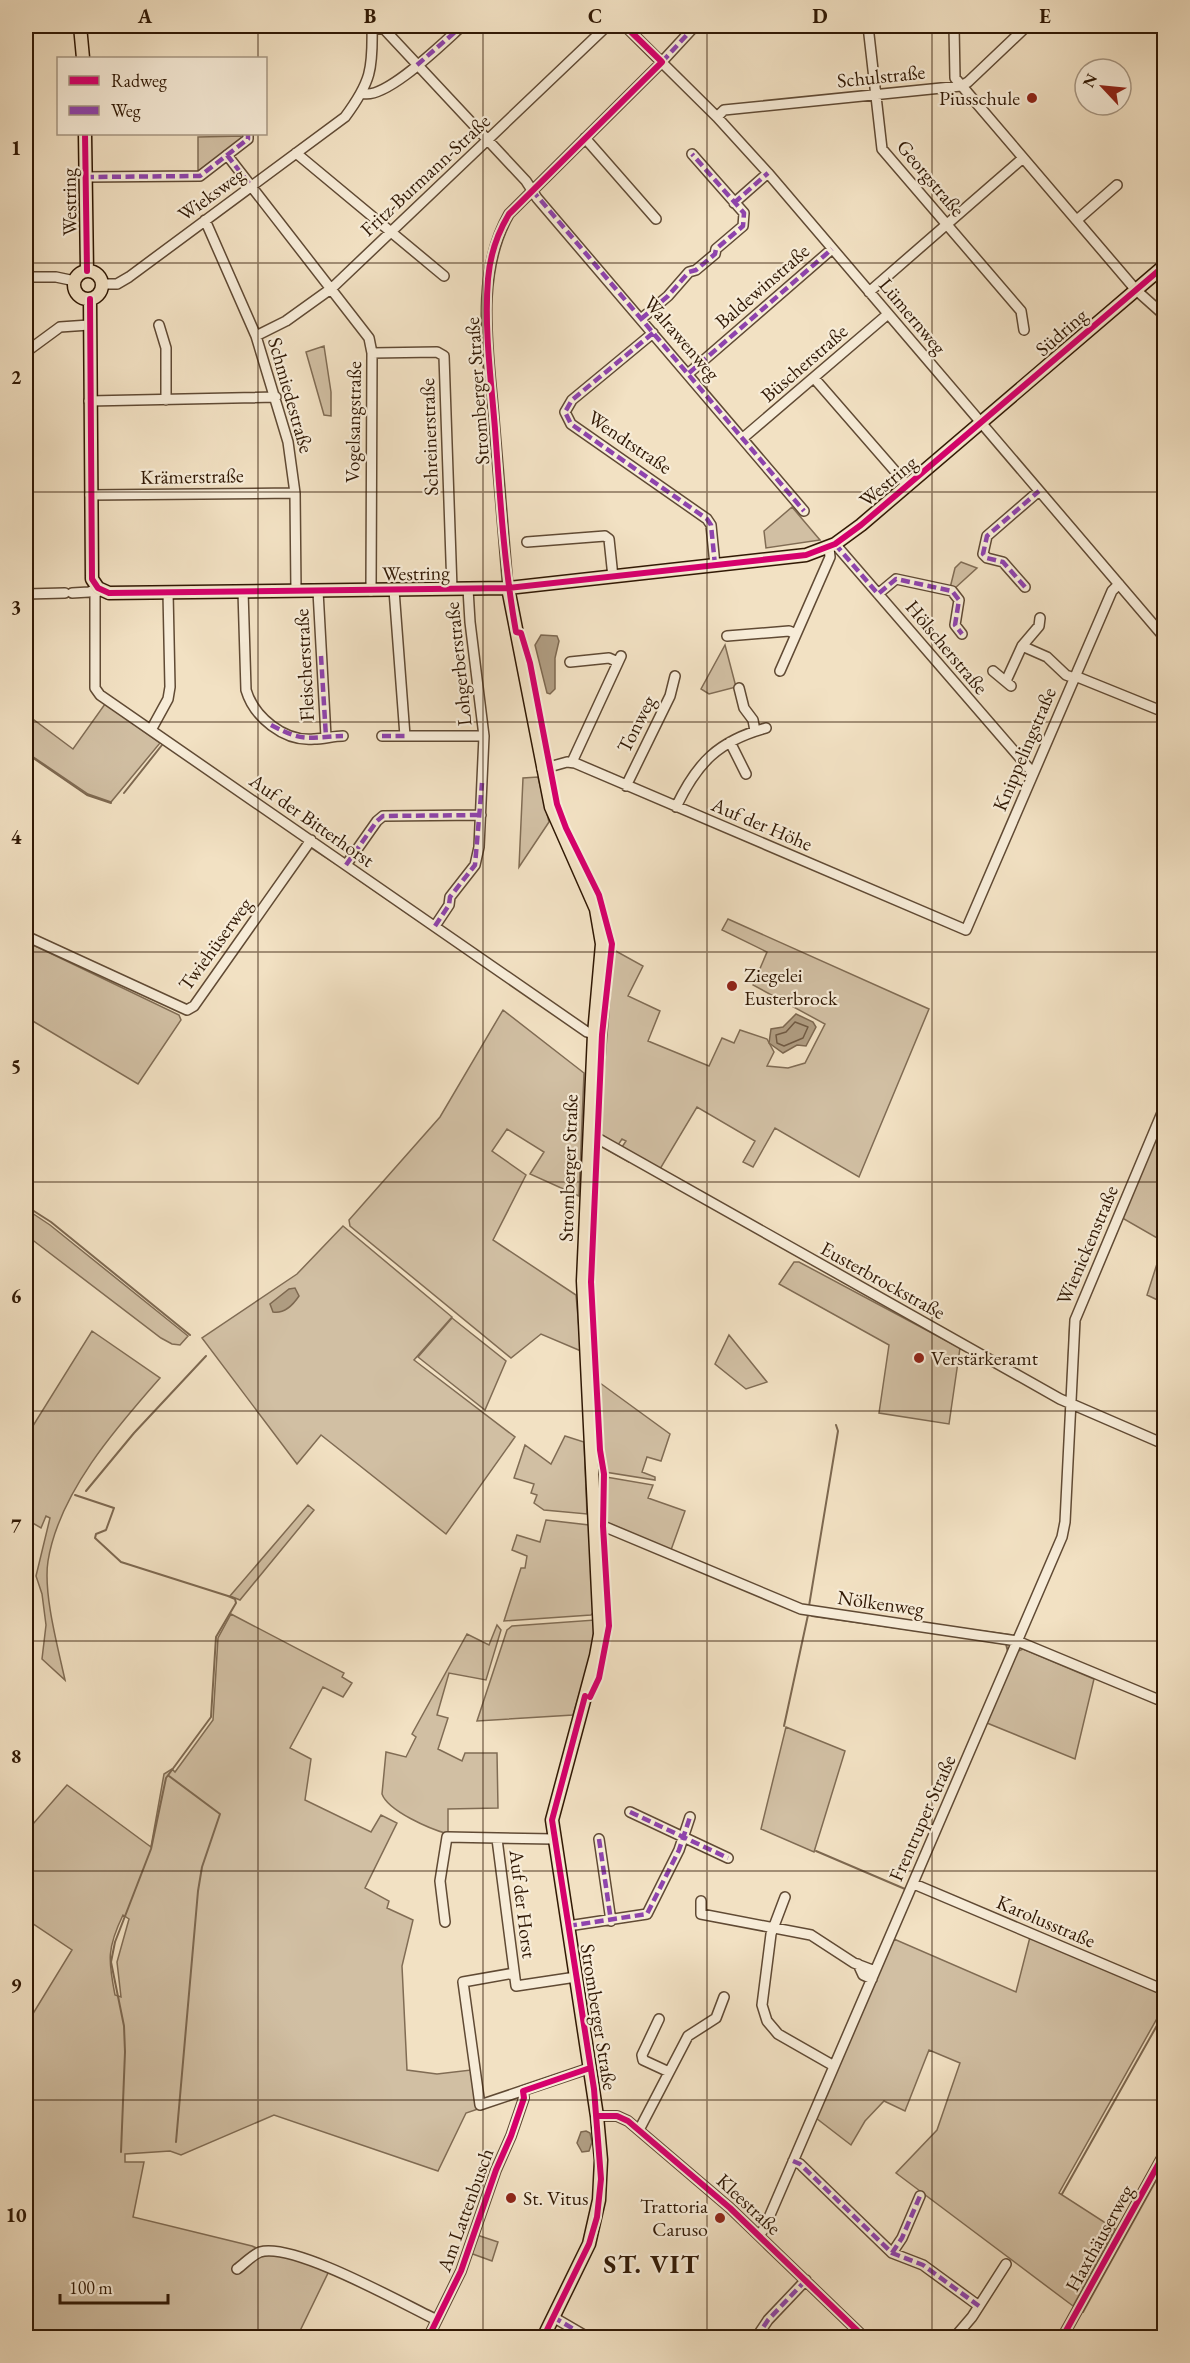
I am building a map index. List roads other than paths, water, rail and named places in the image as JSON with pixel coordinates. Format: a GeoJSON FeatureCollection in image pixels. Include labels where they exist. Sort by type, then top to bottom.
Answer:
{"type":"FeatureCollection","features":[{"type":"Feature","properties":{"kind":"main road"},"geometry":{"type":"LineString","coordinates":[[80,26],[83,57]]}},
{"type":"Feature","properties":{"kind":"main road","name":"Westring"},"geometry":{"type":"LineString","coordinates":[[85,135],[87,271]]}},
{"type":"Feature","properties":{"kind":"main road","name":"Südring"},"geometry":{"type":"LineString","coordinates":[[980,423],[1164,266]]}},
{"type":"Feature","properties":{"kind":"main road"},"geometry":{"type":"LineString","coordinates":[[87,271],[98,274],[102,284],[99,294],[90,299],[84,298],[76,291],[77,276],[87,271]]}},
{"type":"Feature","properties":{"kind":"main road"},"geometry":{"type":"LineString","coordinates":[[90,299],[92,579],[98,588]]}},
{"type":"Feature","properties":{"kind":"main road","name":"Westring"},"geometry":{"type":"LineString","coordinates":[[98,588],[109,593],[508,588],[806,555],[832,546],[908,486],[980,423]]}},
{"type":"Feature","properties":{"kind":"main road","name":"Stromberger Straße"},"geometry":{"type":"LineString","coordinates":[[508,588],[542,769],[560,831],[596,909],[600,927],[602,966],[594,1034],[583,1290],[600,1634],[552,1820],[602,2160],[597,2217],[589,2244],[543,2337]]}},
{"type":"Feature","properties":{"kind":"street"},"geometry":{"type":"LineString","coordinates":[[362,93],[379,93],[417,65],[462,26]]}},
{"type":"Feature","properties":{"kind":"street","name":"Fritz-Burmann-Straße"},"geometry":{"type":"LineString","coordinates":[[256,336],[286,321],[332,288],[607,26]]}},
{"type":"Feature","properties":{"kind":"street","name":"Lümernweg"},"geometry":{"type":"LineString","coordinates":[[625,26],[717,117],[768,173],[1164,637]]}},
{"type":"Feature","properties":{"kind":"street","name":"Stromberger Straße"},"geometry":{"type":"LineString","coordinates":[[508,588],[489,349],[488,280],[495,241],[508,214],[662,62],[695,26]]}},
{"type":"Feature","properties":{"kind":"street","name":"Georgstraße"},"geometry":{"type":"LineString","coordinates":[[868,26],[882,149],[1021,311],[1024,330]]}},
{"type":"Feature","properties":{"kind":"street"},"geometry":{"type":"LineString","coordinates":[[954,26],[955,78],[1137,290],[1164,315]]}},
{"type":"Feature","properties":{"kind":"street"},"geometry":{"type":"LineString","coordinates":[[961,86],[1027,26]]}},
{"type":"Feature","properties":{"kind":"street","name":"Walrawenweg"},"geometry":{"type":"LineString","coordinates":[[372,27],[384,29],[488,140],[804,511]]}},
{"type":"Feature","properties":{"kind":"street","name":"Wieksweg"},"geometry":{"type":"LineString","coordinates":[[102,284],[117,284],[129,277],[345,117],[362,93],[371,68],[372,27]]}},
{"type":"Feature","properties":{"kind":"street","name":"Schulstraße"},"geometry":{"type":"LineString","coordinates":[[717,117],[724,110],[961,86]]}},
{"type":"Feature","properties":{"kind":"street"},"geometry":{"type":"LineString","coordinates":[[85,177],[200,176],[248,139],[248,135]]}},
{"type":"Feature","properties":{"kind":"street"},"geometry":{"type":"LineString","coordinates":[[585,138],[656,219]]}},
{"type":"Feature","properties":{"kind":"street"},"geometry":{"type":"LineString","coordinates":[[296,153],[444,276]]}},
{"type":"Feature","properties":{"kind":"street"},"geometry":{"type":"LineString","coordinates":[[641,319],[668,296],[689,272],[696,270],[715,254],[716,249],[743,226],[744,213],[692,154]]}},
{"type":"Feature","properties":{"kind":"street","name":"Vogelsangstraße"},"geometry":{"type":"LineString","coordinates":[[227,155],[362,327],[372,352],[371,591]]}},
{"type":"Feature","properties":{"kind":"street"},"geometry":{"type":"LineString","coordinates":[[869,292],[1023,158]]}},
{"type":"Feature","properties":{"kind":"street"},"geometry":{"type":"LineString","coordinates":[[734,202],[768,173]]}},
{"type":"Feature","properties":{"kind":"street"},"geometry":{"type":"LineString","coordinates":[[1077,220],[1118,185]]}},
{"type":"Feature","properties":{"kind":"street","name":"Schmiedestraße"},"geometry":{"type":"LineString","coordinates":[[205,220],[256,336],[288,442],[295,493],[296,591]]}},
{"type":"Feature","properties":{"kind":"street","name":"Baldewinstraße"},"geometry":{"type":"LineString","coordinates":[[688,373],[832,249]]}},
{"type":"Feature","properties":{"kind":"street"},"geometry":{"type":"LineString","coordinates":[[26,277],[56,277],[75,281]]}},
{"type":"Feature","properties":{"kind":"street","name":"Büscherstraße"},"geometry":{"type":"LineString","coordinates":[[743,438],[888,314]]}},
{"type":"Feature","properties":{"kind":"street"},"geometry":{"type":"LineString","coordinates":[[26,352],[60,327],[89,325]]}},
{"type":"Feature","properties":{"kind":"street"},"geometry":{"type":"LineString","coordinates":[[159,326],[166,348],[166,399]]}},
{"type":"Feature","properties":{"kind":"street","name":"Wendtstraße"},"geometry":{"type":"LineString","coordinates":[[653,333],[572,400],[565,412],[572,424],[707,519],[711,525],[715,565]]}},
{"type":"Feature","properties":{"kind":"street","name":"Schreinerstraße"},"geometry":{"type":"LineString","coordinates":[[372,352],[437,352],[444,356],[452,589]]}},
{"type":"Feature","properties":{"kind":"street"},"geometry":{"type":"LineString","coordinates":[[814,378],[908,486]]}},
{"type":"Feature","properties":{"kind":"street"},"geometry":{"type":"LineString","coordinates":[[89,401],[276,397]]}},
{"type":"Feature","properties":{"kind":"street"},"geometry":{"type":"LineString","coordinates":[[1025,587],[1003,562],[987,558],[983,554],[987,536],[1039,491]]}},
{"type":"Feature","properties":{"kind":"street","name":"Krämerstraße"},"geometry":{"type":"LineString","coordinates":[[90,495],[295,493]]}},
{"type":"Feature","properties":{"kind":"street"},"geometry":{"type":"LineString","coordinates":[[527,542],[605,536],[609,539],[613,577]]}},
{"type":"Feature","properties":{"kind":"street"},"geometry":{"type":"LineString","coordinates":[[780,672],[830,557],[832,546]]}},
{"type":"Feature","properties":{"kind":"street","name":"Hölscherstraße"},"geometry":{"type":"LineString","coordinates":[[832,546],[878,594],[1033,773]]}},
{"type":"Feature","properties":{"kind":"street"},"geometry":{"type":"LineString","coordinates":[[878,594],[896,579],[952,591],[959,600],[954,625],[962,634]]}},
{"type":"Feature","properties":{"kind":"street","name":"Knippelingstraße"},"geometry":{"type":"LineString","coordinates":[[966,930],[1112,591],[1119,584]]}},
{"type":"Feature","properties":{"kind":"street"},"geometry":{"type":"LineString","coordinates":[[26,594],[88,592],[98,588]]}},
{"type":"Feature","properties":{"kind":"street","name":"Auf der Bitterhorst"},"geometry":{"type":"LineString","coordinates":[[98,588],[95,596],[95,688],[100,695],[587,1032],[594,1034]]}},
{"type":"Feature","properties":{"kind":"street","name":"Lohgerberstraße"},"geometry":{"type":"LineString","coordinates":[[435,926],[449,905],[450,897],[475,865],[481,815],[484,736],[468,589]]}},
{"type":"Feature","properties":{"kind":"street"},"geometry":{"type":"LineString","coordinates":[[394,590],[405,736]]}},
{"type":"Feature","properties":{"kind":"street","name":"Fleischerstraße"},"geometry":{"type":"LineString","coordinates":[[243,591],[246,690],[250,705],[259,717],[294,737],[314,740],[326,736],[342,736]]}},
{"type":"Feature","properties":{"kind":"street","name":"Fleischerstraße"},"geometry":{"type":"LineString","coordinates":[[318,591],[326,736]]}},
{"type":"Feature","properties":{"kind":"street"},"geometry":{"type":"LineString","coordinates":[[151,730],[168,699],[170,687],[168,592]]}},
{"type":"Feature","properties":{"kind":"street"},"geometry":{"type":"LineString","coordinates":[[993,671],[1008,684],[1022,646],[1039,626],[1040,618]]}},
{"type":"Feature","properties":{"kind":"street"},"geometry":{"type":"LineString","coordinates":[[727,636],[789,631],[796,634]]}},
{"type":"Feature","properties":{"kind":"street"},"geometry":{"type":"LineString","coordinates":[[1022,646],[1047,657],[1066,675],[1164,712]]}},
{"type":"Feature","properties":{"kind":"street"},"geometry":{"type":"LineString","coordinates":[[542,769],[572,762],[620,659],[570,662]]}},
{"type":"Feature","properties":{"kind":"street","name":"Tonweg"},"geometry":{"type":"LineString","coordinates":[[626,786],[670,696],[675,676]]}},
{"type":"Feature","properties":{"kind":"street"},"geometry":{"type":"LineString","coordinates":[[738,688],[744,708],[753,720],[755,731]]}},
{"type":"Feature","properties":{"kind":"street"},"geometry":{"type":"LineString","coordinates":[[676,807],[697,768],[730,742],[766,728]]}},
{"type":"Feature","properties":{"kind":"street","name":"Lohgerberstraße"},"geometry":{"type":"LineString","coordinates":[[382,736],[484,736]]}},
{"type":"Feature","properties":{"kind":"street"},"geometry":{"type":"LineString","coordinates":[[730,742],[746,774]]}},
{"type":"Feature","properties":{"kind":"street","name":"Auf der Höhe"},"geometry":{"type":"LineString","coordinates":[[572,762],[966,930]]}},
{"type":"Feature","properties":{"kind":"street"},"geometry":{"type":"LineString","coordinates":[[346,865],[377,820],[383,816],[481,815]]}},
{"type":"Feature","properties":{"kind":"street","name":"Twiehüserweg"},"geometry":{"type":"LineString","coordinates":[[26,936],[187,1010],[194,1006],[310,840]]}},
{"type":"Feature","properties":{"kind":"street","name":"Wienickenstraße"},"geometry":{"type":"LineString","coordinates":[[1071,1403],[1075,1320],[1164,1108]]}},
{"type":"Feature","properties":{"kind":"street","name":"Eusterbrockstraße"},"geometry":{"type":"LineString","coordinates":[[589,1138],[597,1138],[825,1269],[1071,1403],[1164,1444]]}},
{"type":"Feature","properties":{"kind":"street","name":"Frentruper Straße"},"geometry":{"type":"LineString","coordinates":[[759,2235],[764,2229],[794,2161],[1062,1537],[1065,1522],[1071,1403]]}},
{"type":"Feature","properties":{"kind":"street","name":"Nölkenweg"},"geometry":{"type":"LineString","coordinates":[[596,1527],[603,1526],[801,1609],[1017,1641],[1164,1702]]}},
{"type":"Feature","properties":{"kind":"street"},"geometry":{"type":"LineString","coordinates":[[630,1812],[728,1858]]}},
{"type":"Feature","properties":{"kind":"street"},"geometry":{"type":"LineString","coordinates":[[568,1926],[647,1914],[690,1817]]}},
{"type":"Feature","properties":{"kind":"street","name":"Auf der Horst"},"geometry":{"type":"LineString","coordinates":[[445,1922],[440,1881],[447,1837],[554,1839]]}},
{"type":"Feature","properties":{"kind":"street","name":"Auf der Horst"},"geometry":{"type":"LineString","coordinates":[[497,1839],[516,1986],[576,1977]]}},
{"type":"Feature","properties":{"kind":"street"},"geometry":{"type":"LineString","coordinates":[[599,1839],[611,1921]]}},
{"type":"Feature","properties":{"kind":"street","name":"Karolusstraße"},"geometry":{"type":"LineString","coordinates":[[914,1884],[1164,1990]]}},
{"type":"Feature","properties":{"kind":"street"},"geometry":{"type":"LineString","coordinates":[[785,1897],[773,1928],[762,2005],[767,2021],[778,2034],[834,2066]]}},
{"type":"Feature","properties":{"kind":"street"},"geometry":{"type":"LineString","coordinates":[[701,1901],[701,1914],[811,1935],[873,1975]]}},
{"type":"Feature","properties":{"kind":"street","name":"Auf der Horst"},"geometry":{"type":"LineString","coordinates":[[514,1973],[466,1980],[461,1988],[480,2105],[590,2068]]}},
{"type":"Feature","properties":{"kind":"street"},"geometry":{"type":"LineString","coordinates":[[639,2130],[688,2036],[716,2018],[724,1996]]}},
{"type":"Feature","properties":{"kind":"street"},"geometry":{"type":"LineString","coordinates":[[659,2019],[642,2055],[644,2060],[669,2072]]}},
{"type":"Feature","properties":{"kind":"street","name":"Am Lattenbusch"},"geometry":{"type":"LineString","coordinates":[[428,2337],[461,2271],[496,2170],[515,2126],[524,2098],[523,2091]]}},
{"type":"Feature","properties":{"kind":"street","name":"Kleestraße"},"geometry":{"type":"LineString","coordinates":[[597,2116],[617,2116],[639,2130],[691,2172],[865,2337]]}},
{"type":"Feature","properties":{"kind":"street","name":"Haxthäuserweg"},"geometry":{"type":"LineString","coordinates":[[1062,2337],[1164,2154]]}},
{"type":"Feature","properties":{"kind":"street"},"geometry":{"type":"LineString","coordinates":[[794,2161],[800,2164],[892,2253],[923,2265],[979,2307]]}},
{"type":"Feature","properties":{"kind":"street"},"geometry":{"type":"LineString","coordinates":[[892,2253],[902,2238],[920,2196]]}},
{"type":"Feature","properties":{"kind":"street"},"geometry":{"type":"LineString","coordinates":[[237,2269],[258,2253],[269,2252],[313,2260],[437,2320]]}},
{"type":"Feature","properties":{"kind":"street"},"geometry":{"type":"LineString","coordinates":[[954,2337],[979,2307],[1006,2264]]}},
{"type":"Feature","properties":{"kind":"street"},"geometry":{"type":"LineString","coordinates":[[756,2337],[768,2320],[806,2280]]}},
{"type":"Feature","properties":{"kind":"street"},"geometry":{"type":"LineString","coordinates":[[553,2317],[589,2337]]}},
{"type":"Feature","properties":{"kind":"water"},"geometry":{"type":"Polygon","coordinates":[[[541,635],[557,636],[559,641],[555,658],[555,689],[550,694],[547,693],[535,645],[541,635]]]}},
{"type":"Feature","properties":{"kind":"water"},"geometry":{"type":"Polygon","coordinates":[[[796,1014],[813,1022],[816,1027],[806,1046],[797,1045],[783,1053],[769,1043],[771,1029],[783,1027],[796,1014]]]}},
{"type":"Feature","properties":{"kind":"water"},"geometry":{"type":"Polygon","coordinates":[[[295,1288],[299,1296],[294,1303],[285,1310],[273,1312],[270,1304],[289,1289],[295,1288]]]}},
{"type":"Feature","properties":{"kind":"water"},"geometry":{"type":"Polygon","coordinates":[[[581,2132],[590,2133],[592,2142],[589,2151],[582,2152],[577,2143],[581,2132]]]}},
{"type":"Feature","properties":{"kind":"waterway"},"geometry":{"type":"LineString","coordinates":[[124,793],[162,745]]}},
{"type":"Feature","properties":{"kind":"waterway"},"geometry":{"type":"LineString","coordinates":[[26,753],[87,795],[111,803]]}},
{"type":"Feature","properties":{"kind":"waterway"},"geometry":{"type":"LineString","coordinates":[[549,817],[582,891]]}},
{"type":"Feature","properties":{"kind":"waterway"},"geometry":{"type":"LineString","coordinates":[[313,849],[336,864]]}},
{"type":"Feature","properties":{"kind":"waterway"},"geometry":{"type":"LineString","coordinates":[[349,873],[391,902]]}},
{"type":"Feature","properties":{"kind":"waterway"},"geometry":{"type":"LineString","coordinates":[[401,909],[444,938]]}},
{"type":"Feature","properties":{"kind":"waterway"},"geometry":{"type":"LineString","coordinates":[[602,913],[608,935]]}},
{"type":"Feature","properties":{"kind":"waterway"},"geometry":{"type":"LineString","coordinates":[[455,946],[477,961]]}},
{"type":"Feature","properties":{"kind":"waterway"},"geometry":{"type":"LineString","coordinates":[[601,1019],[608,951]]}},
{"type":"Feature","properties":{"kind":"waterway"},"geometry":{"type":"LineString","coordinates":[[497,975],[503,979]]}},
{"type":"Feature","properties":{"kind":"waterway"},"geometry":{"type":"LineString","coordinates":[[581,1199],[586,1071]]}},
{"type":"Feature","properties":{"kind":"waterway"},"geometry":{"type":"LineString","coordinates":[[1159,1109],[1164,1095]]}},
{"type":"Feature","properties":{"kind":"waterway"},"geometry":{"type":"LineString","coordinates":[[602,1147],[629,1162]]}},
{"type":"Feature","properties":{"kind":"waterway"},"geometry":{"type":"LineString","coordinates":[[1122,1197],[1143,1147]]}},
{"type":"Feature","properties":{"kind":"waterway"},"geometry":{"type":"LineString","coordinates":[[26,1206],[51,1222],[190,1335]]}},
{"type":"Feature","properties":{"kind":"waterway"},"geometry":{"type":"LineString","coordinates":[[1067,1394],[1070,1325]]}},
{"type":"Feature","properties":{"kind":"waterway"},"geometry":{"type":"LineString","coordinates":[[86,1491],[134,1433],[206,1356]]}},
{"type":"Feature","properties":{"kind":"waterway"},"geometry":{"type":"LineString","coordinates":[[594,1391],[597,1442]]}},
{"type":"Feature","properties":{"kind":"waterway"},"geometry":{"type":"LineString","coordinates":[[809,1606],[838,1431],[836,1425]]}},
{"type":"Feature","properties":{"kind":"waterway"},"geometry":{"type":"LineString","coordinates":[[599,1478],[601,1519]]}},
{"type":"Feature","properties":{"kind":"waterway"},"geometry":{"type":"LineString","coordinates":[[75,1495],[114,1508],[106,1530],[96,1534],[95,1538],[121,1562],[228,1596],[235,1599],[236,1603],[216,1637],[211,1717],[166,1778],[151,1849],[115,1942],[111,1962],[124,2026],[125,2052],[121,2152]]}},
{"type":"Feature","properties":{"kind":"waterway"},"geometry":{"type":"LineString","coordinates":[[601,1532],[607,1626],[604,1643]]}},
{"type":"Feature","properties":{"kind":"waterway"},"geometry":{"type":"LineString","coordinates":[[784,1726],[808,1615]]}},
{"type":"Feature","properties":{"kind":"waterway"},"geometry":{"type":"LineString","coordinates":[[812,1616],[919,1631]]}},
{"type":"Feature","properties":{"kind":"waterway"},"geometry":{"type":"LineString","coordinates":[[944,1626],[1011,1635]]}},
{"type":"Feature","properties":{"kind":"waterway"},"geometry":{"type":"LineString","coordinates":[[987,1641],[1006,1644],[1008,1652]]}},
{"type":"Feature","properties":{"kind":"waterway"},"geometry":{"type":"LineString","coordinates":[[1148,1700],[1164,1707]]}},
{"type":"Feature","properties":{"kind":"waterway"},"geometry":{"type":"LineString","coordinates":[[169,1776],[220,1814],[202,1867],[198,1891],[176,2142]]}},
{"type":"Feature","properties":{"kind":"waterway"},"geometry":{"type":"LineString","coordinates":[[816,1851],[905,1889]]}},
{"type":"Feature","properties":{"kind":"waterway"},"geometry":{"type":"LineString","coordinates":[[1062,2194],[1164,2013]]}},
{"type":"Feature","properties":{"kind":"waterway"},"geometry":{"type":"LineString","coordinates":[[1083,2312],[1164,2166]]}},
{"type":"Feature","properties":{"kind":"place","name":"Piusschule"},"geometry":{"type":"Point","coordinates":[1032,98]}},
{"type":"Feature","properties":{"kind":"place","name":"Ziegelei Eusterbrock"},"geometry":{"type":"Point","coordinates":[732,986]}},
{"type":"Feature","properties":{"kind":"place","name":"Verstärkeramt"},"geometry":{"type":"Point","coordinates":[919,1358]}},
{"type":"Feature","properties":{"kind":"place","name":"St. Vitus"},"geometry":{"type":"Point","coordinates":[511,2198]}},
{"type":"Feature","properties":{"kind":"place","name":"Trattoria Caruso"},"geometry":{"type":"Point","coordinates":[720,2218]}},
{"type":"Feature","properties":{"kind":"district","name":"ST. VIT"},"geometry":{"type":"Point","coordinates":[652,2264]}}]}
